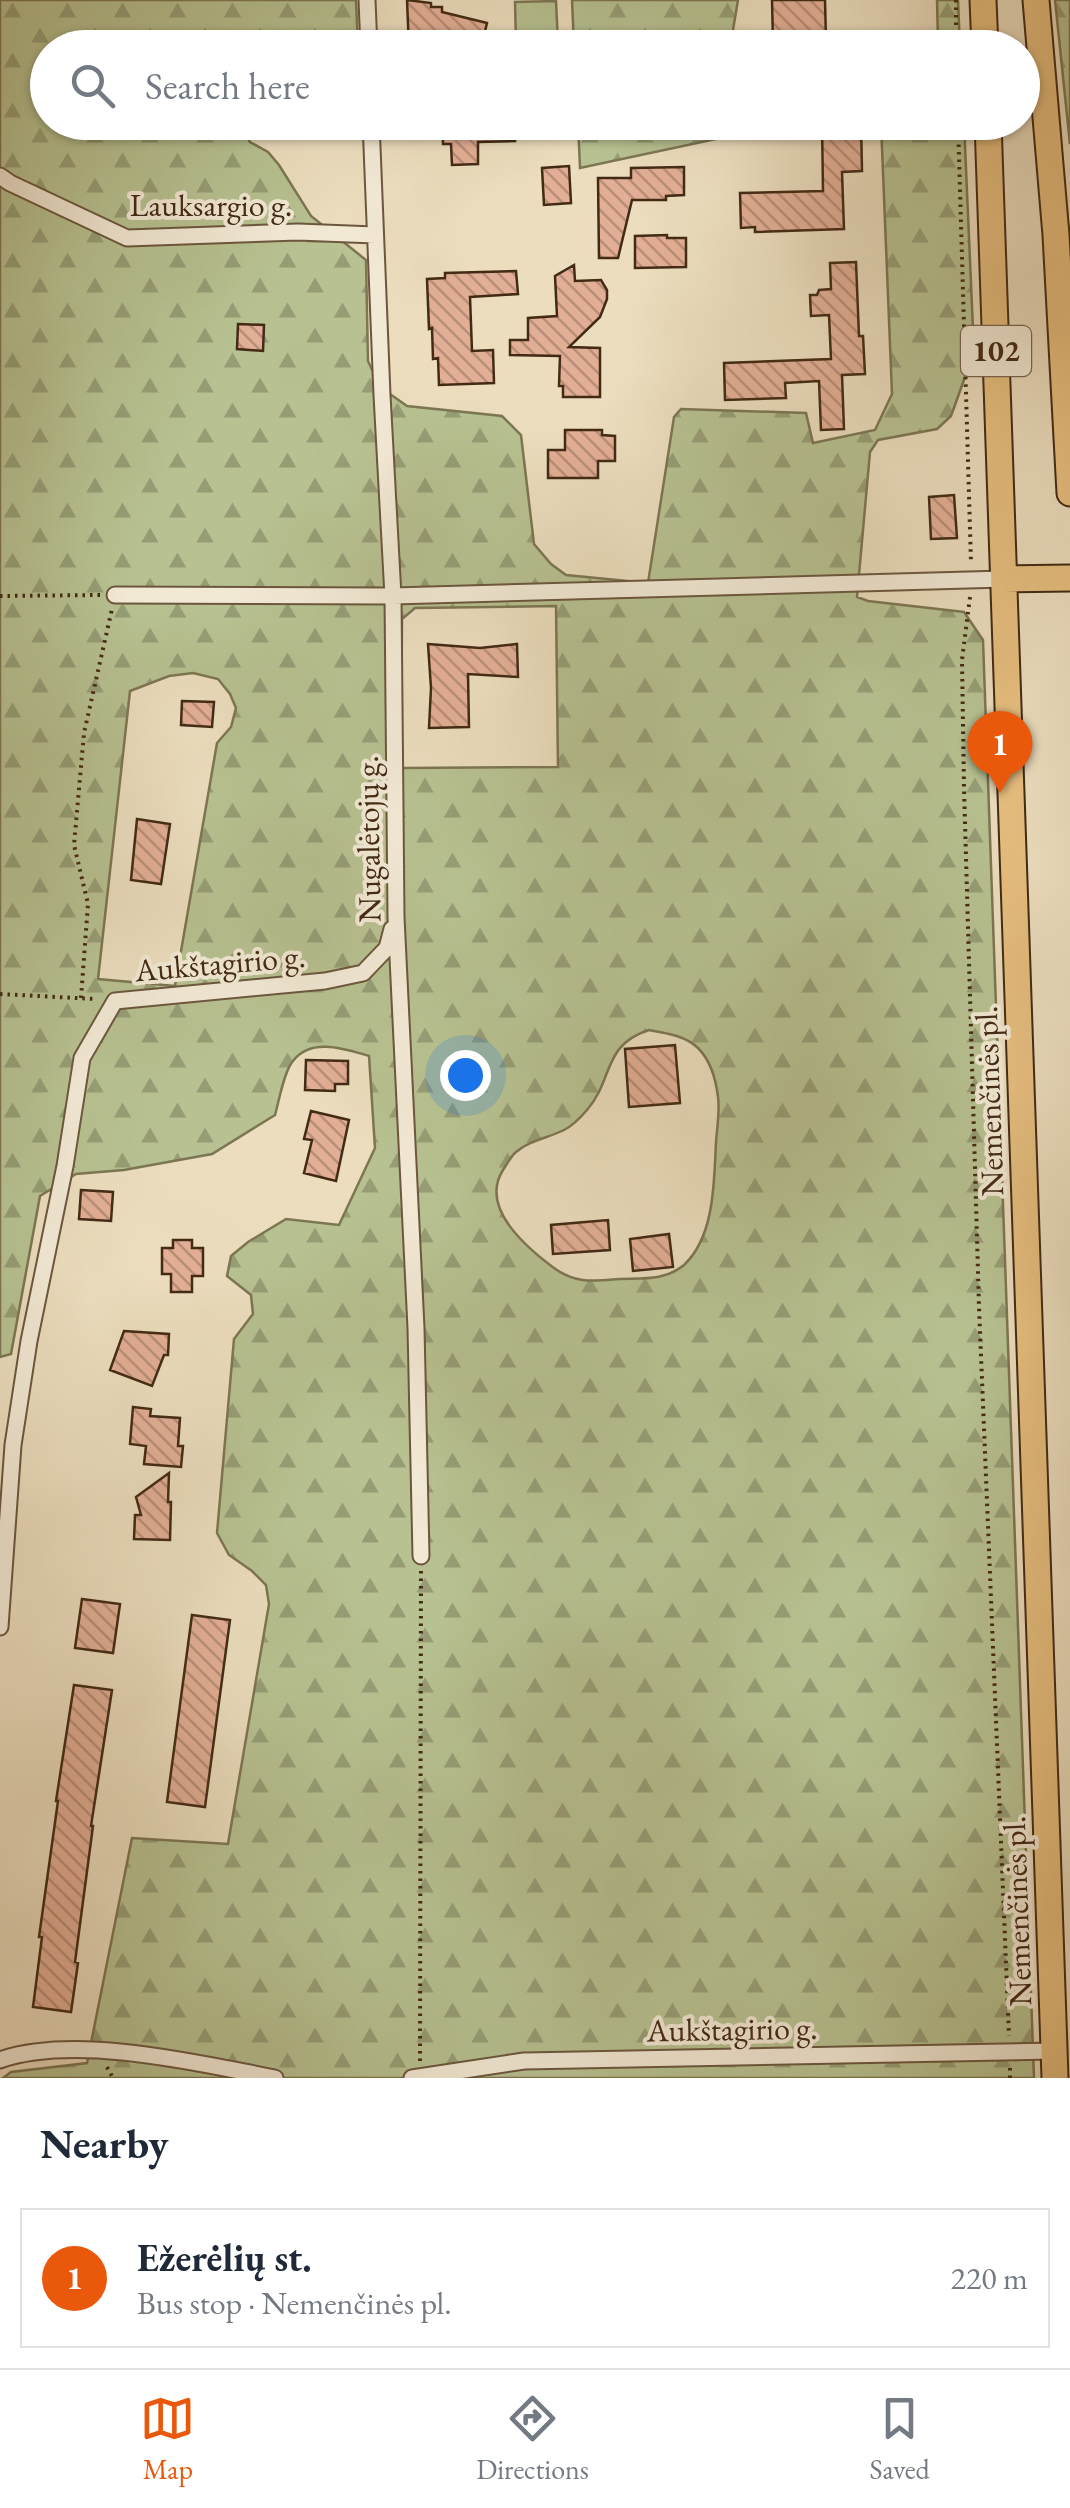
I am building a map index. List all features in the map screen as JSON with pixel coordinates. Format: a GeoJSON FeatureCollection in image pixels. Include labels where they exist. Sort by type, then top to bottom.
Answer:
{"type":"FeatureCollection","features":[{"type":"Feature","properties":{"kind":"main road"},"geometry":{"type":"LineString","coordinates":[[983,0],[984,30]]}},
{"type":"Feature","properties":{"kind":"main road","name":"102"},"geometry":{"type":"LineString","coordinates":[[1036,0],[1039,30]]}},
{"type":"Feature","properties":{"kind":"main road","name":"102"},"geometry":{"type":"LineString","coordinates":[[1040,47],[1056,235],[1070,493]]}},
{"type":"Feature","properties":{"kind":"main road","name":"Nemenčinės pl."},"geometry":{"type":"LineString","coordinates":[[989,140],[1055,2078]]}},
{"type":"Feature","properties":{"kind":"main road"},"geometry":{"type":"LineString","coordinates":[[1004,579],[1070,578]]}},
{"type":"Feature","properties":{"kind":"street"},"geometry":{"type":"LineString","coordinates":[[367,0],[368,30]]}},
{"type":"Feature","properties":{"kind":"street","name":"Nugalėtojų g."},"geometry":{"type":"LineString","coordinates":[[372,140],[394,596],[396,917],[416,1309],[421,1556]]}},
{"type":"Feature","properties":{"kind":"street","name":"Lauksargio g."},"geometry":{"type":"LineString","coordinates":[[0,176],[127,238],[298,232],[375,235]]}},
{"type":"Feature","properties":{"kind":"street"},"geometry":{"type":"LineString","coordinates":[[115,595],[394,596],[1004,579]]}},
{"type":"Feature","properties":{"kind":"street","name":"Aukštagirio g."},"geometry":{"type":"LineString","coordinates":[[0,1627],[13,1446],[82,1058],[115,1000],[325,982],[364,972],[387,948],[396,917]]}},
{"type":"Feature","properties":{"kind":"street"},"geometry":{"type":"LineString","coordinates":[[0,2060],[51,2051],[97,2050],[199,2063],[275,2078]]}},
{"type":"Feature","properties":{"kind":"street","name":"Aukštagirio g."},"geometry":{"type":"LineString","coordinates":[[412,2078],[524,2061],[1054,2052]]}},
{"type":"Feature","properties":{"kind":"path"},"geometry":{"type":"LineString","coordinates":[[956,0],[956,30]]}},
{"type":"Feature","properties":{"kind":"path"},"geometry":{"type":"LineString","coordinates":[[959,140],[972,579],[962,660],[964,808],[1010,2078]]}},
{"type":"Feature","properties":{"kind":"path"},"geometry":{"type":"LineString","coordinates":[[0,596],[115,595],[84,733],[74,845],[88,904],[81,998]]}},
{"type":"Feature","properties":{"kind":"path"},"geometry":{"type":"LineString","coordinates":[[0,994],[115,1000]]}},
{"type":"Feature","properties":{"kind":"path"},"geometry":{"type":"LineString","coordinates":[[420,2077],[421,1556]]}},
{"type":"Feature","properties":{"kind":"green space"},"geometry":{"type":"Polygon","coordinates":[[[0,0],[356,0],[357,30],[30,30],[30,140],[249,140],[268,152],[311,216],[366,260],[368,361],[380,387],[407,406],[502,416],[521,435],[534,544],[566,575],[648,583],[674,417],[681,409],[806,413],[813,443],[875,430],[892,394],[882,140],[965,140],[974,352],[951,416],[937,429],[878,440],[870,452],[857,597],[964,612],[983,640],[1034,2078],[3,2078],[11,2072],[87,2063],[132,1838],[228,1844],[269,1604],[266,1585],[229,1555],[217,1533],[234,1339],[253,1314],[251,1295],[227,1276],[231,1256],[286,1219],[339,1225],[375,1148],[369,1056],[329,1047],[309,1049],[290,1066],[275,1115],[212,1154],[124,1170],[76,1174],[40,1196],[11,1354],[0,1357],[0,0]],[[556,606],[415,608],[402,619],[401,768],[558,767],[556,606]],[[193,673],[169,676],[130,691],[98,979],[175,986],[217,743],[231,727],[236,708],[218,679],[193,673]],[[649,1030],[623,1044],[585,1113],[567,1128],[516,1152],[497,1184],[497,1199],[509,1226],[554,1268],[577,1279],[669,1274],[694,1253],[707,1224],[719,1114],[712,1071],[693,1044],[649,1030]]]}},
{"type":"Feature","properties":{"kind":"green space"},"geometry":{"type":"Polygon","coordinates":[[[572,0],[738,0],[733,30],[573,30],[572,0]]]}},
{"type":"Feature","properties":{"kind":"green space"},"geometry":{"type":"Polygon","coordinates":[[[937,0],[958,0],[959,30],[938,30],[937,0]]]}},
{"type":"Feature","properties":{"kind":"green space"},"geometry":{"type":"Polygon","coordinates":[[[1055,0],[1070,0],[1070,144],[1055,0]]]}},
{"type":"Feature","properties":{"kind":"green space"},"geometry":{"type":"Polygon","coordinates":[[[556,1],[557,30],[516,30],[515,2],[556,1]]]}},
{"type":"Feature","properties":{"kind":"green space"},"geometry":{"type":"Polygon","coordinates":[[[579,140],[711,140],[580,168],[579,140]]]}},
{"type":"Feature","properties":{"kind":"building"},"geometry":{"type":"Polygon","coordinates":[[[407,0],[431,3],[431,7],[442,7],[442,12],[487,23],[485,30],[408,30],[407,0]]]}},
{"type":"Feature","properties":{"kind":"building"},"geometry":{"type":"Polygon","coordinates":[[[772,0],[825,0],[826,30],[773,30],[772,0]]]}},
{"type":"Feature","properties":{"kind":"building"},"geometry":{"type":"Polygon","coordinates":[[[443,140],[515,140],[478,142],[478,164],[452,165],[451,144],[443,144],[443,140]]]}},
{"type":"Feature","properties":{"kind":"building"},"geometry":{"type":"Polygon","coordinates":[[[822,140],[861,140],[862,171],[842,172],[844,229],[755,232],[755,227],[741,228],[740,193],[823,191],[822,140]]]}},
{"type":"Feature","properties":{"kind":"building"},"geometry":{"type":"Polygon","coordinates":[[[569,166],[571,203],[544,205],[542,168],[569,166]]]}},
{"type":"Feature","properties":{"kind":"building"},"geometry":{"type":"Polygon","coordinates":[[[684,167],[684,195],[666,196],[666,200],[632,200],[618,258],[599,258],[598,178],[631,178],[631,168],[684,167]]]}},
{"type":"Feature","properties":{"kind":"building"},"geometry":{"type":"Polygon","coordinates":[[[635,236],[686,238],[686,267],[635,268],[635,236]]]}},
{"type":"Feature","properties":{"kind":"building"},"geometry":{"type":"Polygon","coordinates":[[[856,262],[865,374],[842,375],[844,429],[821,430],[819,381],[785,383],[786,398],[725,400],[724,363],[831,359],[829,315],[811,316],[810,295],[831,289],[830,263],[856,262]]]}},
{"type":"Feature","properties":{"kind":"building"},"geometry":{"type":"Polygon","coordinates":[[[574,265],[575,281],[601,280],[607,290],[600,317],[569,347],[600,348],[600,397],[563,397],[563,386],[559,386],[560,356],[510,355],[510,340],[528,340],[528,318],[557,316],[555,276],[574,265]]]}},
{"type":"Feature","properties":{"kind":"building"},"geometry":{"type":"Polygon","coordinates":[[[516,271],[518,294],[470,297],[472,351],[493,350],[494,383],[439,385],[438,358],[433,359],[432,328],[429,329],[427,279],[445,278],[445,273],[516,271]]]}},
{"type":"Feature","properties":{"kind":"building"},"geometry":{"type":"Polygon","coordinates":[[[238,324],[264,325],[263,351],[237,349],[238,324]]]}},
{"type":"Feature","properties":{"kind":"building"},"geometry":{"type":"Polygon","coordinates":[[[565,430],[602,430],[602,435],[615,436],[615,461],[598,461],[598,478],[548,478],[548,450],[565,450],[565,430]]]}},
{"type":"Feature","properties":{"kind":"building"},"geometry":{"type":"Polygon","coordinates":[[[954,495],[957,538],[931,539],[929,497],[954,495]]]}},
{"type":"Feature","properties":{"kind":"building"},"geometry":{"type":"Polygon","coordinates":[[[428,644],[480,648],[517,644],[518,677],[468,674],[469,727],[429,728],[428,644]]]}},
{"type":"Feature","properties":{"kind":"building"},"geometry":{"type":"Polygon","coordinates":[[[182,701],[214,702],[212,727],[181,725],[182,701]]]}},
{"type":"Feature","properties":{"kind":"building"},"geometry":{"type":"Polygon","coordinates":[[[137,819],[170,824],[161,884],[131,880],[137,819]]]}},
{"type":"Feature","properties":{"kind":"building"},"geometry":{"type":"Polygon","coordinates":[[[675,1045],[680,1103],[629,1107],[625,1049],[675,1045]]]}},
{"type":"Feature","properties":{"kind":"building"},"geometry":{"type":"Polygon","coordinates":[[[306,1060],[348,1061],[348,1084],[335,1084],[335,1091],[305,1090],[306,1060]]]}},
{"type":"Feature","properties":{"kind":"building"},"geometry":{"type":"Polygon","coordinates":[[[311,1111],[349,1120],[336,1181],[304,1173],[312,1140],[304,1139],[311,1111]]]}},
{"type":"Feature","properties":{"kind":"building"},"geometry":{"type":"Polygon","coordinates":[[[81,1190],[113,1192],[111,1221],[79,1219],[81,1190]]]}},
{"type":"Feature","properties":{"kind":"building"},"geometry":{"type":"Polygon","coordinates":[[[608,1220],[610,1250],[553,1254],[551,1225],[608,1220]]]}},
{"type":"Feature","properties":{"kind":"building"},"geometry":{"type":"Polygon","coordinates":[[[669,1234],[673,1267],[633,1271],[630,1239],[669,1234]]]}},
{"type":"Feature","properties":{"kind":"building"},"geometry":{"type":"Polygon","coordinates":[[[173,1240],[192,1240],[192,1248],[203,1248],[203,1276],[192,1276],[192,1292],[171,1292],[171,1274],[162,1274],[162,1248],[173,1248],[173,1240]]]}},
{"type":"Feature","properties":{"kind":"building"},"geometry":{"type":"Polygon","coordinates":[[[124,1331],[169,1334],[168,1355],[164,1355],[152,1386],[110,1370],[124,1331]]]}},
{"type":"Feature","properties":{"kind":"building"},"geometry":{"type":"Polygon","coordinates":[[[133,1407],[151,1409],[150,1416],[180,1418],[181,1467],[144,1464],[146,1446],[130,1444],[133,1407]]]}},
{"type":"Feature","properties":{"kind":"building"},"geometry":{"type":"Polygon","coordinates":[[[169,1473],[170,1540],[134,1539],[135,1515],[141,1515],[136,1497],[169,1473]]]}},
{"type":"Feature","properties":{"kind":"building"},"geometry":{"type":"Polygon","coordinates":[[[82,1599],[120,1604],[113,1653],[75,1648],[82,1599]]]}},
{"type":"Feature","properties":{"kind":"building"},"geometry":{"type":"Polygon","coordinates":[[[192,1615],[230,1620],[205,1807],[167,1802],[192,1615]]]}},
{"type":"Feature","properties":{"kind":"building"},"geometry":{"type":"Polygon","coordinates":[[[74,1685],[112,1690],[91,1826],[71,2012],[33,2007],[56,1801],[74,1685]]]}},
{"type":"Feature","properties":{"kind":"place","name":"Ežerėlių st."},"geometry":{"type":"Point","coordinates":[1000,793]}}]}
